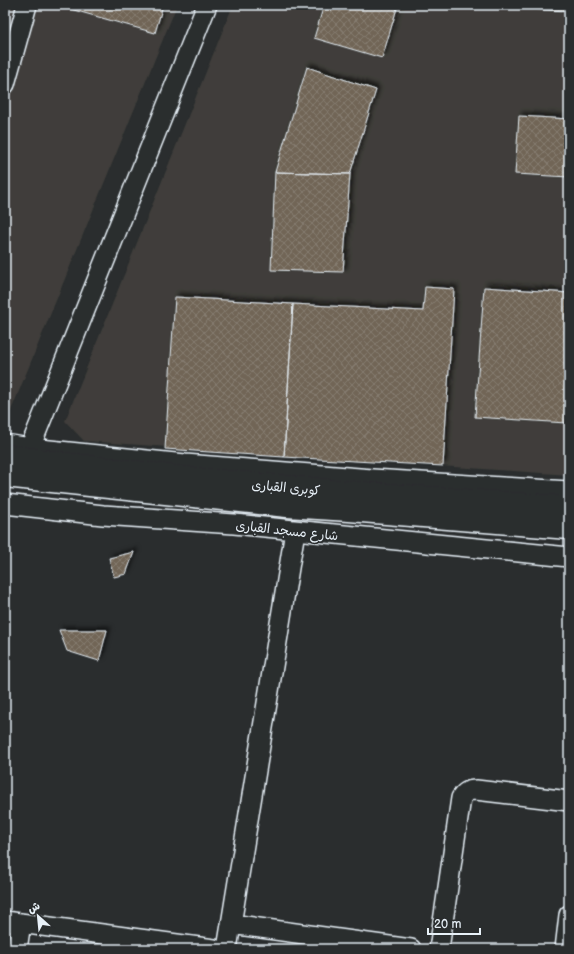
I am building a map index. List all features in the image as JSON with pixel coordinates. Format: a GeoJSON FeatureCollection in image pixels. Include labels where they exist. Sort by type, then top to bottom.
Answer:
{"type":"FeatureCollection","features":[{"type":"Feature","properties":{"kind":"main road","name":"كوبرى القبارى"},"geometry":{"type":"LineString","coordinates":[[5,455],[62,464],[190,478],[353,492],[569,507]]}},
{"type":"Feature","properties":{"kind":"main road","name":"كوبرى القبارى"},"geometry":{"type":"LineString","coordinates":[[5,476],[287,506],[357,510],[569,528]]}},
{"type":"Feature","properties":{"kind":"street"},"geometry":{"type":"LineString","coordinates":[[5,84],[27,5]]}},
{"type":"Feature","properties":{"kind":"street"},"geometry":{"type":"LineString","coordinates":[[30,448],[207,5]]}},
{"type":"Feature","properties":{"kind":"street"},"geometry":{"type":"LineString","coordinates":[[5,444],[30,448],[185,464],[357,478],[569,491]]}},
{"type":"Feature","properties":{"kind":"street","name":"شارع مسجد القبارى"},"geometry":{"type":"LineString","coordinates":[[5,504],[103,515],[234,524],[569,557]]}},
{"type":"Feature","properties":{"kind":"street"},"geometry":{"type":"LineString","coordinates":[[227,949],[295,531]]}},
{"type":"Feature","properties":{"kind":"street"},"geometry":{"type":"LineString","coordinates":[[439,949],[461,798],[464,793],[470,790],[476,790],[569,801]]}},
{"type":"Feature","properties":{"kind":"street"},"geometry":{"type":"LineString","coordinates":[[565,949],[569,916]]}},
{"type":"Feature","properties":{"kind":"street"},"geometry":{"type":"LineString","coordinates":[[17,949],[13,922],[150,945],[214,949]]}},
{"type":"Feature","properties":{"kind":"street"},"geometry":{"type":"LineString","coordinates":[[231,924],[411,949]]}},
{"type":"Feature","properties":{"kind":"shaded area"},"geometry":{"type":"Polygon","coordinates":[[[5,5],[177,5],[10,413],[5,415],[5,5]]]}},
{"type":"Feature","properties":{"kind":"shaded area"},"geometry":{"type":"Polygon","coordinates":[[[233,5],[569,5],[569,475],[84,441],[65,421],[233,5]]]}},
{"type":"Feature","properties":{"kind":"building"},"geometry":{"type":"Polygon","coordinates":[[[56,5],[163,5],[155,33],[56,5]]]}},
{"type":"Feature","properties":{"kind":"building"},"geometry":{"type":"Polygon","coordinates":[[[324,5],[398,5],[382,58],[314,38],[324,5]]]}},
{"type":"Feature","properties":{"kind":"building"},"geometry":{"type":"Polygon","coordinates":[[[526,5],[569,5],[569,11],[526,9],[526,5]]]}},
{"type":"Feature","properties":{"kind":"building"},"geometry":{"type":"Polygon","coordinates":[[[307,67],[376,90],[350,174],[275,172],[307,67]]]}},
{"type":"Feature","properties":{"kind":"building"},"geometry":{"type":"Polygon","coordinates":[[[519,116],[569,119],[569,177],[515,174],[519,116]]]}},
{"type":"Feature","properties":{"kind":"building"},"geometry":{"type":"Polygon","coordinates":[[[275,172],[350,174],[343,272],[271,270],[275,172]]]}},
{"type":"Feature","properties":{"kind":"building"},"geometry":{"type":"Polygon","coordinates":[[[425,287],[454,289],[443,466],[284,457],[293,304],[423,311],[425,287]]]}},
{"type":"Feature","properties":{"kind":"building"},"geometry":{"type":"Polygon","coordinates":[[[484,287],[569,293],[569,382],[566,423],[475,417],[484,287]]]}},
{"type":"Feature","properties":{"kind":"building"},"geometry":{"type":"Polygon","coordinates":[[[175,297],[293,304],[284,457],[165,449],[175,297]]]}},
{"type":"Feature","properties":{"kind":"building"},"geometry":{"type":"Polygon","coordinates":[[[134,552],[126,574],[114,577],[109,558],[134,552]]]}},
{"type":"Feature","properties":{"kind":"building"},"geometry":{"type":"Polygon","coordinates":[[[59,630],[107,630],[99,661],[67,651],[59,630]]]}}]}
